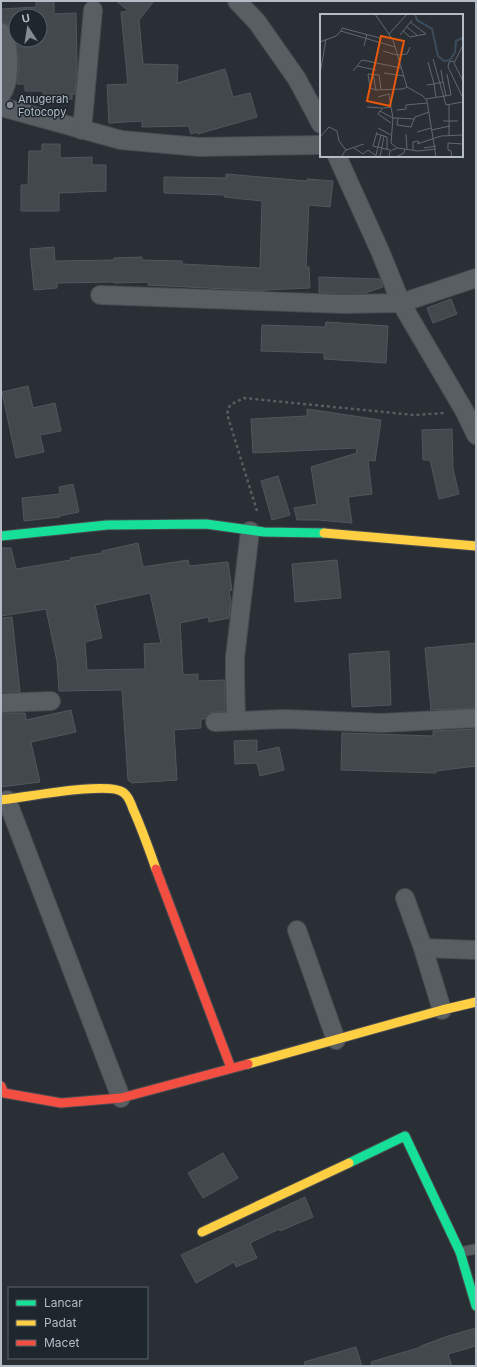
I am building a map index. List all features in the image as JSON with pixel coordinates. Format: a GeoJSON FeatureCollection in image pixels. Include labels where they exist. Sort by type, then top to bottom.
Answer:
{"type":"FeatureCollection","features":[{"type":"Feature","properties":{"kind":"street"},"geometry":{"type":"LineString","coordinates":[[237,1],[257,22],[297,79],[320,122]]}},
{"type":"Feature","properties":{"kind":"street"},"geometry":{"type":"LineString","coordinates":[[82,130],[93,10]]}},
{"type":"Feature","properties":{"kind":"street"},"geometry":{"type":"LineString","coordinates":[[1,32],[4,34],[6,39],[8,54],[6,84],[1,95]]}},
{"type":"Feature","properties":{"kind":"street"},"geometry":{"type":"LineString","coordinates":[[1,107],[121,140],[199,147],[320,145]]}},
{"type":"Feature","properties":{"kind":"street"},"geometry":{"type":"LineString","coordinates":[[337,157],[380,251],[401,303],[465,412],[476,435]]}},
{"type":"Feature","properties":{"kind":"street"},"geometry":{"type":"LineString","coordinates":[[100,295],[343,304],[401,303],[476,278]]}},
{"type":"Feature","properties":{"kind":"street"},"geometry":{"type":"LineString","coordinates":[[1,536],[107,525],[206,524],[257,532],[318,532],[476,546]]}},
{"type":"Feature","properties":{"kind":"street"},"geometry":{"type":"LineString","coordinates":[[236,720],[234,677],[235,657],[257,532]]}},
{"type":"Feature","properties":{"kind":"street"},"geometry":{"type":"LineString","coordinates":[[1,703],[51,701]]}},
{"type":"Feature","properties":{"kind":"street"},"geometry":{"type":"LineString","coordinates":[[215,722],[285,719],[382,723],[476,718]]}},
{"type":"Feature","properties":{"kind":"street"},"geometry":{"type":"LineString","coordinates":[[121,1098],[4,800],[68,791],[106,788],[121,790],[126,796],[136,815],[231,1068]]}},
{"type":"Feature","properties":{"kind":"street"},"geometry":{"type":"LineString","coordinates":[[405,898],[423,948],[442,1010]]}},
{"type":"Feature","properties":{"kind":"street"},"geometry":{"type":"LineString","coordinates":[[297,930],[336,1040]]}},
{"type":"Feature","properties":{"kind":"street"},"geometry":{"type":"LineString","coordinates":[[423,948],[476,950]]}},
{"type":"Feature","properties":{"kind":"street"},"geometry":{"type":"LineString","coordinates":[[2,1093],[61,1103],[121,1098],[476,1002]]}},
{"type":"Feature","properties":{"kind":"street"},"geometry":{"type":"LineString","coordinates":[[202,1232],[405,1136],[460,1252],[476,1306]]}},
{"type":"Feature","properties":{"kind":"lane"},"geometry":{"type":"LineString","coordinates":[[460,1252],[476,1249]]}},
{"type":"Feature","properties":{"kind":"path"},"geometry":{"type":"LineString","coordinates":[[257,532],[227,414],[230,405],[244,398],[414,415],[465,412]]}},
{"type":"Feature","properties":{"kind":"building"},"geometry":{"type":"Polygon","coordinates":[[[36,1],[54,1],[54,14],[76,13],[77,67],[75,94],[72,94],[72,99],[44,100],[43,91],[25,91],[25,84],[17,84],[19,64],[17,48],[48,48],[48,8],[18,8],[36,7],[36,1]]]}},
{"type":"Feature","properties":{"kind":"building"},"geometry":{"type":"Polygon","coordinates":[[[116,1],[154,1],[139,20],[143,64],[178,65],[177,83],[225,69],[233,97],[250,93],[257,117],[198,134],[197,132],[191,134],[189,126],[142,127],[142,121],[109,123],[107,85],[128,84],[121,12],[129,11],[116,1]]]}},
{"type":"Feature","properties":{"kind":"building"},"geometry":{"type":"Polygon","coordinates":[[[1,9],[8,9],[8,25],[5,22],[1,22],[1,9]]]}},
{"type":"Feature","properties":{"kind":"building"},"geometry":{"type":"Polygon","coordinates":[[[42,144],[60,144],[60,158],[92,157],[92,165],[106,165],[106,191],[59,193],[59,211],[21,211],[21,185],[28,185],[29,151],[42,151],[42,144]]]}},
{"type":"Feature","properties":{"kind":"building"},"geometry":{"type":"Polygon","coordinates":[[[226,174],[307,181],[307,179],[333,181],[330,207],[309,205],[306,267],[309,267],[310,288],[265,291],[148,285],[148,282],[114,282],[57,283],[57,288],[34,290],[30,249],[54,247],[55,261],[114,260],[114,258],[142,257],[142,260],[182,261],[182,264],[260,268],[262,201],[224,197],[225,195],[164,193],[164,177],[226,178],[226,174]]]}},
{"type":"Feature","properties":{"kind":"building"},"geometry":{"type":"Polygon","coordinates":[[[319,277],[380,279],[383,287],[365,293],[319,293],[319,277]]]}},
{"type":"Feature","properties":{"kind":"building"},"geometry":{"type":"Polygon","coordinates":[[[451,299],[457,314],[433,323],[427,308],[451,299]]]}},
{"type":"Feature","properties":{"kind":"building"},"geometry":{"type":"Polygon","coordinates":[[[326,322],[388,326],[386,363],[324,359],[324,353],[261,351],[262,325],[325,327],[326,322]]]}},
{"type":"Feature","properties":{"kind":"building"},"geometry":{"type":"Polygon","coordinates":[[[28,386],[33,408],[55,403],[61,431],[40,435],[44,452],[16,458],[2,392],[28,386]]]}},
{"type":"Feature","properties":{"kind":"building"},"geometry":{"type":"Polygon","coordinates":[[[307,409],[381,420],[375,461],[368,460],[372,494],[348,497],[352,523],[297,520],[294,508],[317,504],[311,467],[357,453],[356,448],[253,453],[251,419],[307,416],[307,409]]]}},
{"type":"Feature","properties":{"kind":"building"},"geometry":{"type":"Polygon","coordinates":[[[452,429],[453,469],[459,494],[439,499],[430,460],[423,460],[422,430],[452,429]]]}},
{"type":"Feature","properties":{"kind":"building"},"geometry":{"type":"Polygon","coordinates":[[[278,476],[290,515],[272,520],[261,481],[278,476]]]}},
{"type":"Feature","properties":{"kind":"building"},"geometry":{"type":"Polygon","coordinates":[[[73,484],[79,512],[59,516],[60,517],[24,521],[22,498],[60,494],[59,487],[73,484]]]}},
{"type":"Feature","properties":{"kind":"building"},"geometry":{"type":"Polygon","coordinates":[[[138,543],[143,567],[188,560],[189,566],[228,562],[232,590],[229,591],[231,601],[229,618],[209,622],[208,617],[180,623],[183,675],[198,674],[198,681],[225,680],[225,711],[210,713],[205,719],[201,719],[201,728],[174,730],[177,780],[132,783],[128,780],[122,690],[59,691],[57,661],[46,609],[1,616],[1,548],[11,548],[16,569],[71,560],[70,558],[102,553],[102,551],[138,543]],[[150,593],[95,605],[102,638],[85,642],[87,670],[145,669],[144,644],[161,643],[150,593]]]}},
{"type":"Feature","properties":{"kind":"building"},"geometry":{"type":"Polygon","coordinates":[[[337,560],[341,598],[295,602],[292,564],[337,560]]]}},
{"type":"Feature","properties":{"kind":"building"},"geometry":{"type":"Polygon","coordinates":[[[12,617],[20,692],[1,692],[1,618],[12,617]]]}},
{"type":"Feature","properties":{"kind":"building"},"geometry":{"type":"Polygon","coordinates":[[[476,643],[476,708],[431,710],[425,648],[476,643]]]}},
{"type":"Feature","properties":{"kind":"building"},"geometry":{"type":"Polygon","coordinates":[[[389,651],[391,705],[352,707],[349,654],[389,651]]]}},
{"type":"Feature","properties":{"kind":"building"},"geometry":{"type":"Polygon","coordinates":[[[71,710],[76,732],[31,742],[40,782],[1,787],[1,713],[25,713],[26,720],[71,710]]]}},
{"type":"Feature","properties":{"kind":"building"},"geometry":{"type":"Polygon","coordinates":[[[476,729],[476,766],[436,771],[436,773],[341,770],[342,733],[433,736],[433,731],[476,729]]]}},
{"type":"Feature","properties":{"kind":"building"},"geometry":{"type":"Polygon","coordinates":[[[257,740],[257,752],[279,747],[284,770],[260,776],[257,763],[235,764],[234,741],[257,740]]]}},
{"type":"Feature","properties":{"kind":"building"},"geometry":{"type":"Polygon","coordinates":[[[223,1153],[238,1178],[203,1198],[188,1173],[223,1153]]]}},
{"type":"Feature","properties":{"kind":"building"},"geometry":{"type":"Polygon","coordinates":[[[305,1197],[313,1217],[280,1231],[279,1229],[250,1243],[257,1258],[236,1267],[234,1262],[196,1283],[181,1255],[305,1197]]]}},
{"type":"Feature","properties":{"kind":"building"},"geometry":{"type":"Polygon","coordinates":[[[476,1328],[476,1346],[448,1354],[452,1366],[372,1366],[371,1362],[476,1328]]]}},
{"type":"Feature","properties":{"kind":"building"},"geometry":{"type":"Polygon","coordinates":[[[356,1347],[362,1366],[305,1366],[304,1362],[356,1347]]]}},
{"type":"Feature","properties":{"kind":"traffic: fast"},"geometry":{"type":"LineString","coordinates":[[1,536],[107,525],[206,524],[264,532],[324,533]]}},
{"type":"Feature","properties":{"kind":"traffic: fast"},"geometry":{"type":"LineString","coordinates":[[349,1163],[405,1136],[460,1252],[476,1306]]}},
{"type":"Feature","properties":{"kind":"traffic: slow"},"geometry":{"type":"LineString","coordinates":[[324,533],[476,546]]}},
{"type":"Feature","properties":{"kind":"traffic: slow"},"geometry":{"type":"LineString","coordinates":[[1,800],[85,789],[116,789],[124,793],[131,802],[156,869]]}},
{"type":"Feature","properties":{"kind":"traffic: slow"},"geometry":{"type":"LineString","coordinates":[[248,1064],[442,1010],[476,1002]]}},
{"type":"Feature","properties":{"kind":"traffic: slow"},"geometry":{"type":"LineString","coordinates":[[202,1232],[349,1163]]}},
{"type":"Feature","properties":{"kind":"traffic: jam"},"geometry":{"type":"LineString","coordinates":[[156,869],[231,1068]]}},
{"type":"Feature","properties":{"kind":"traffic: jam"},"geometry":{"type":"LineString","coordinates":[[1,1086],[4,1093],[61,1103],[121,1098],[248,1064]]}},
{"type":"Feature","properties":{"kind":"place","name":"Anugerah Fotocopy"},"geometry":{"type":"Point","coordinates":[10,105]}}]}
